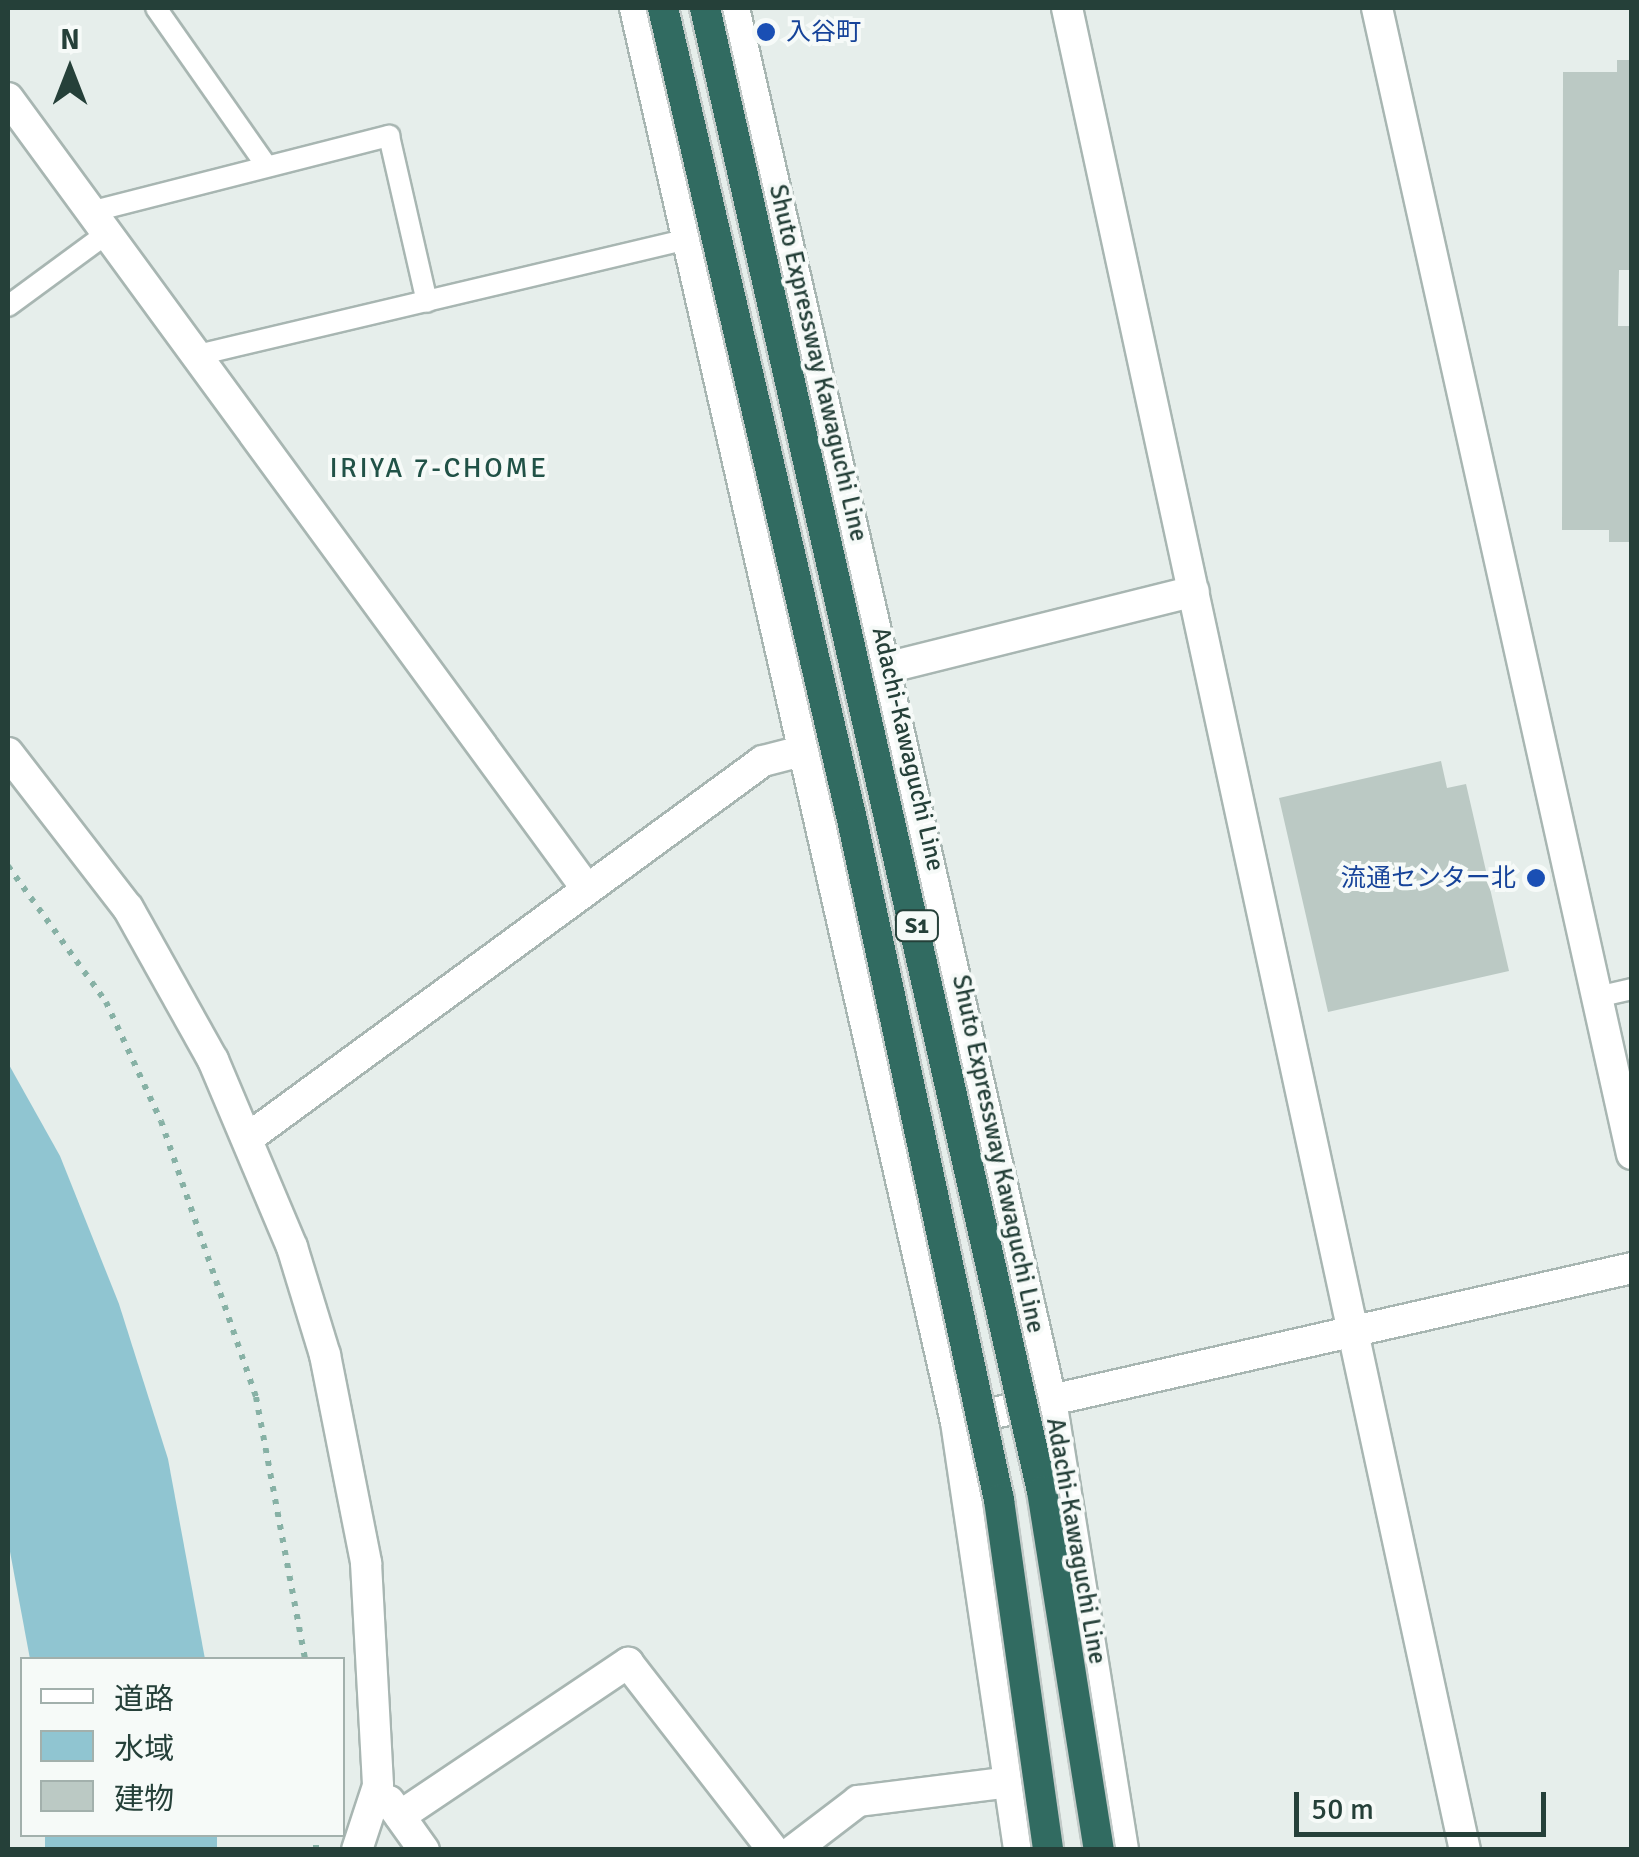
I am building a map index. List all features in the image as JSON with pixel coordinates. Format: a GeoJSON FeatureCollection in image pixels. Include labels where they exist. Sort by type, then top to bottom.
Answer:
{"type":"FeatureCollection","features":[{"type":"Feature","properties":{"kind":"highway","name":"S1"},"geometry":{"type":"LineString","coordinates":[[663,8],[853,824],[999,1500],[1048,1850]]}},
{"type":"Feature","properties":{"kind":"highway","name":"Shuto Expressway Kawaguchi Line"},"geometry":{"type":"LineString","coordinates":[[705,8],[1042,1490],[1099,1850]]}},
{"type":"Feature","properties":{"kind":"street"},"geometry":{"type":"LineString","coordinates":[[635,8],[956,1422],[1019,1850]]}},
{"type":"Feature","properties":{"kind":"street","name":"Adachi-Kawaguchi Line"},"geometry":{"type":"LineString","coordinates":[[734,8],[890,667],[1051,1400],[1123,1850]]}},
{"type":"Feature","properties":{"kind":"street"},"geometry":{"type":"LineString","coordinates":[[1068,8],[1465,1850]]}},
{"type":"Feature","properties":{"kind":"street"},"geometry":{"type":"LineString","coordinates":[[1376,8],[1632,1154]]}},
{"type":"Feature","properties":{"kind":"street"},"geometry":{"type":"LineString","coordinates":[[8,98],[587,889]]}},
{"type":"Feature","properties":{"kind":"street"},"geometry":{"type":"LineString","coordinates":[[890,667],[1194,592]]}},
{"type":"Feature","properties":{"kind":"street"},"geometry":{"type":"LineString","coordinates":[[248,1138],[764,761],[802,751]]}},
{"type":"Feature","properties":{"kind":"street"},"geometry":{"type":"LineString","coordinates":[[8,754],[128,908],[248,1138],[292,1247],[348,1458],[366,1564],[378,1786],[357,1850]]}},
{"type":"Feature","properties":{"kind":"street"},"geometry":{"type":"LineString","coordinates":[[956,1422],[1632,1268]]}},
{"type":"Feature","properties":{"kind":"street"},"geometry":{"type":"LineString","coordinates":[[400,1816],[628,1663],[773,1850]]}},
{"type":"Feature","properties":{"kind":"street"},"geometry":{"type":"LineString","coordinates":[[794,1850],[858,1801],[1010,1782]]}},
{"type":"Feature","properties":{"kind":"street"},"geometry":{"type":"LineString","coordinates":[[378,1786],[424,1850]]}},
{"type":"Feature","properties":{"kind":"lane"},"geometry":{"type":"LineString","coordinates":[[156,8],[266,165]]}},
{"type":"Feature","properties":{"kind":"lane"},"geometry":{"type":"LineString","coordinates":[[8,306],[98,223],[266,165],[389,136],[427,302]]}},
{"type":"Feature","properties":{"kind":"lane"},"geometry":{"type":"LineString","coordinates":[[198,355],[688,239]]}},
{"type":"Feature","properties":{"kind":"lane"},"geometry":{"type":"LineString","coordinates":[[1597,997],[1632,989]]}},
{"type":"Feature","properties":{"kind":"path"},"geometry":{"type":"LineString","coordinates":[[8,866],[106,1002],[173,1154],[256,1397],[304,1657]]}},
{"type":"Feature","properties":{"kind":"water"},"geometry":{"type":"Polygon","coordinates":[[[8,1063],[60,1156],[119,1304],[168,1459],[205,1657],[30,1657],[8,1541],[8,1063]]]}},
{"type":"Feature","properties":{"kind":"water"},"geometry":{"type":"Polygon","coordinates":[[[45,1837],[217,1837],[217,1849],[45,1849],[45,1837]]]}},
{"type":"Feature","properties":{"kind":"building"},"geometry":{"type":"Polygon","coordinates":[[[1617,60],[1632,60],[1632,270],[1619,270],[1618,326],[1632,326],[1632,542],[1609,542],[1609,530],[1562,530],[1563,72],[1617,72],[1617,60]]]}},
{"type":"Feature","properties":{"kind":"building"},"geometry":{"type":"Polygon","coordinates":[[[1441,761],[1447,788],[1466,784],[1509,971],[1328,1012],[1279,798],[1441,761]]]}},
{"type":"Feature","properties":{"kind":"place","name":"入谷町"},"geometry":{"type":"Point","coordinates":[766,32]}},
{"type":"Feature","properties":{"kind":"place","name":"流通センター北"},"geometry":{"type":"Point","coordinates":[1536,878]}},
{"type":"Feature","properties":{"kind":"district","name":"IRIYA 7-CHOME"},"geometry":{"type":"Point","coordinates":[439,468]}}]}
